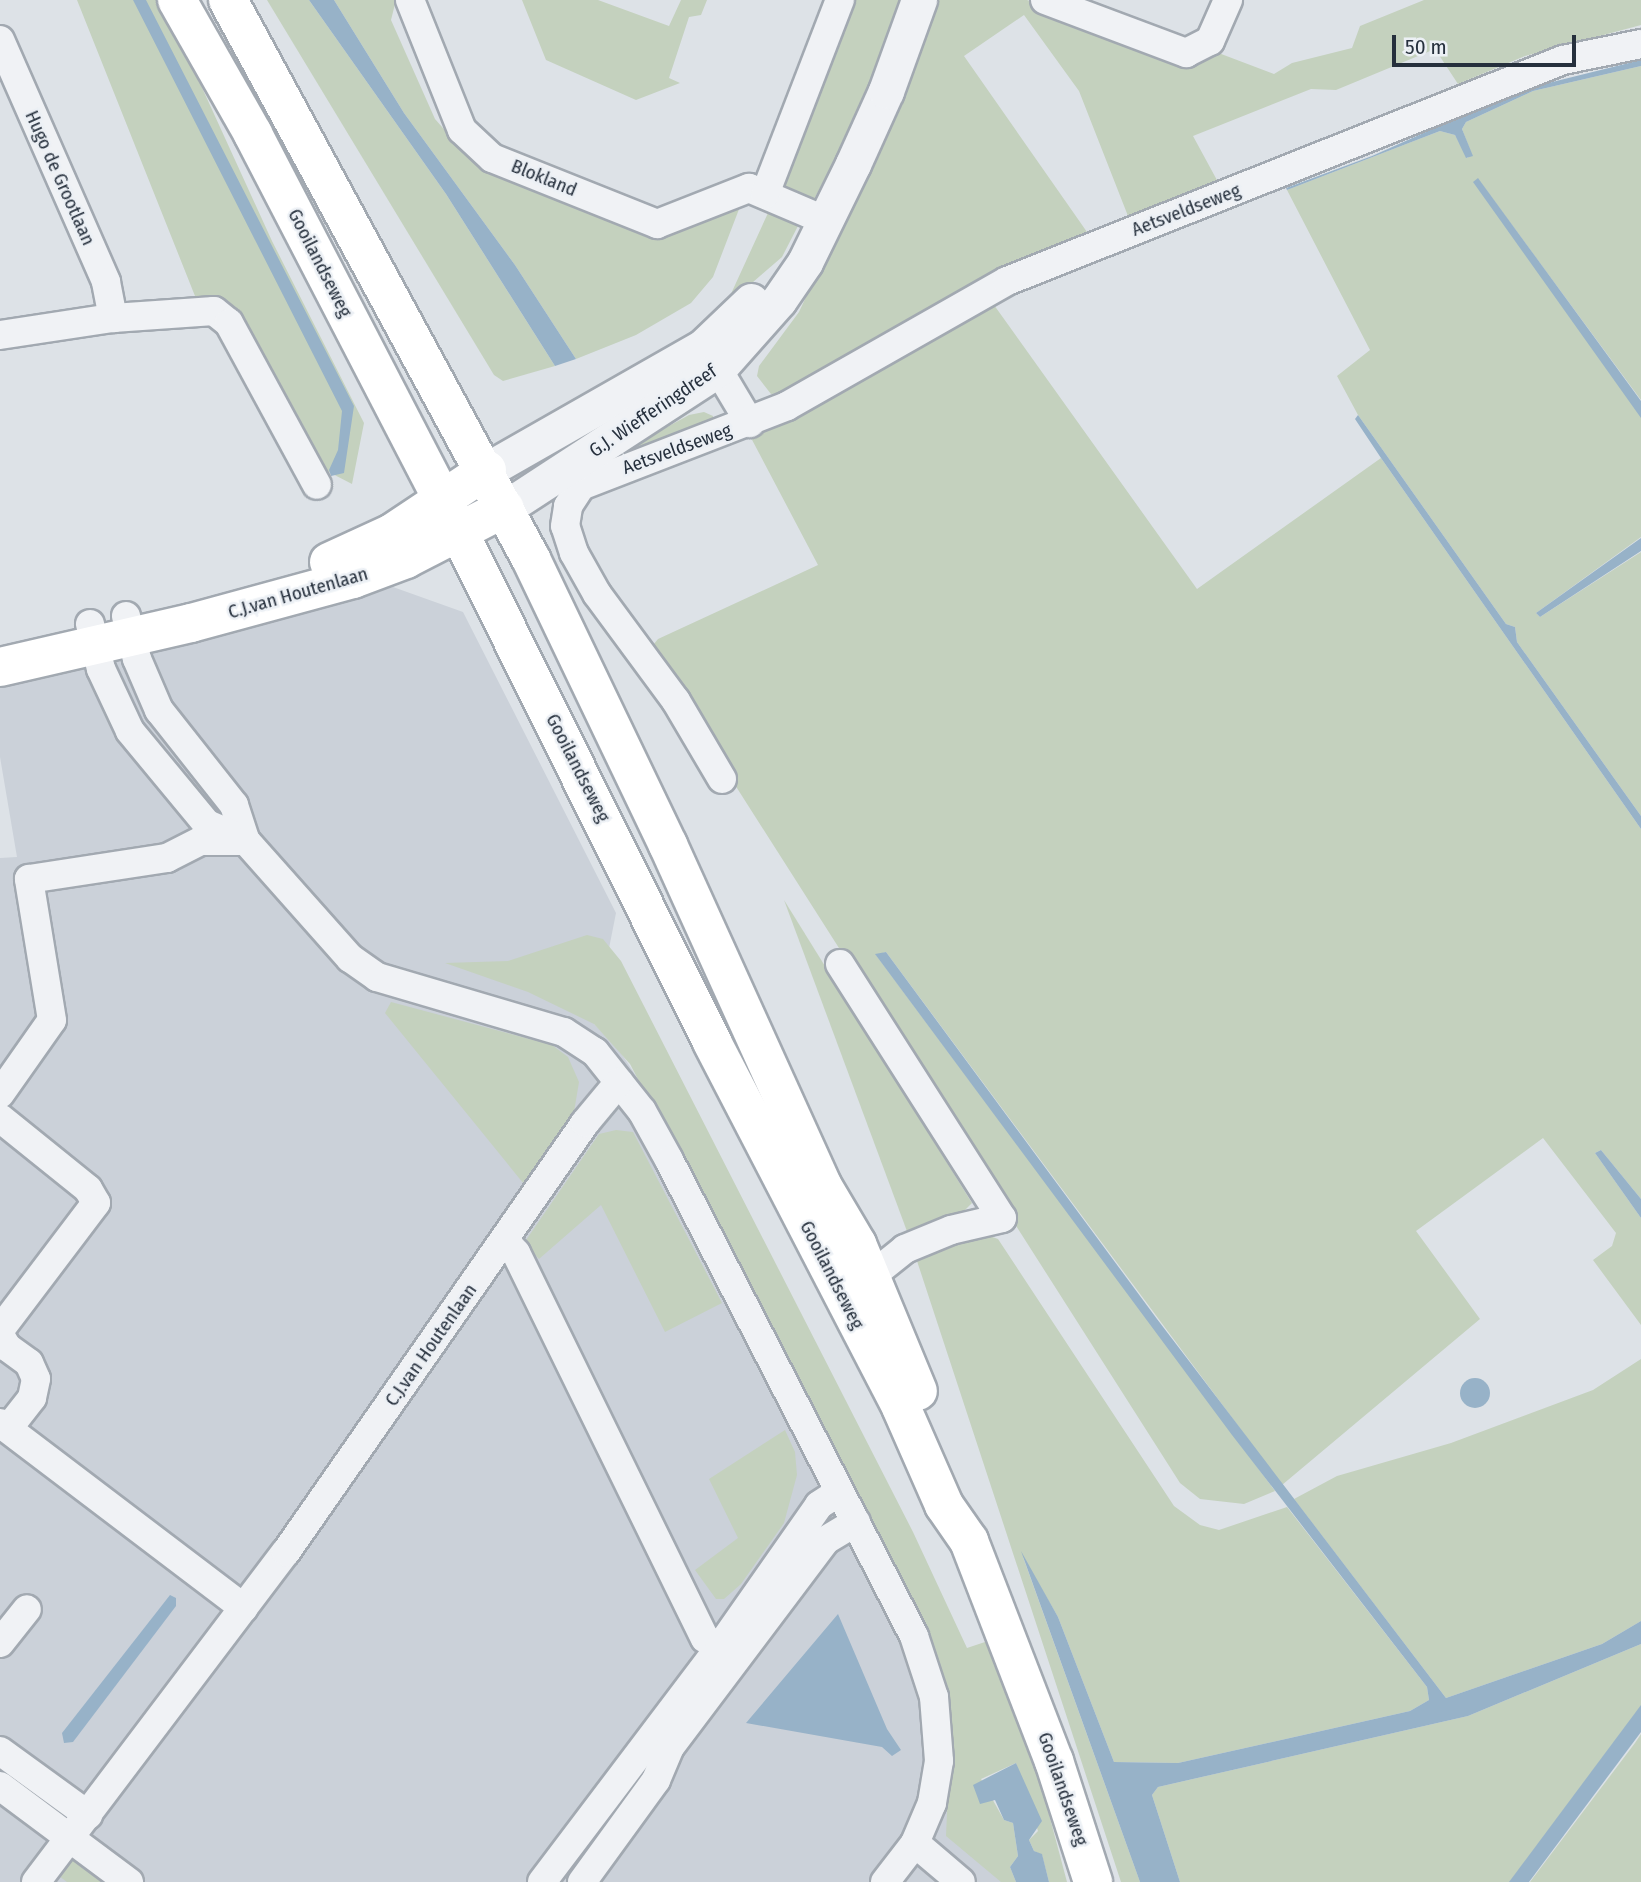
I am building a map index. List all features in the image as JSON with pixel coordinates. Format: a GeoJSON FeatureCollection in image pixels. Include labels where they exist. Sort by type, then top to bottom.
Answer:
{"type":"FeatureCollection","features":[{"type":"Feature","properties":{"kind":"main road","name":"Gooilandseweg"},"geometry":{"type":"LineString","coordinates":[[177,0],[254,134],[460,533],[712,1042],[901,1406],[944,1506],[969,1541],[1054,1760],[1093,1882]]}},
{"type":"Feature","properties":{"kind":"main road","name":"Gooilandseweg"},"geometry":{"type":"LineString","coordinates":[[228,0],[487,470],[662,832],[822,1185],[857,1244],[964,1498],[969,1541]]}},
{"type":"Feature","properties":{"kind":"main road","name":"C.J.van Houtenlaan"},"geometry":{"type":"LineString","coordinates":[[0,667],[350,555],[443,500],[487,470]]}},
{"type":"Feature","properties":{"kind":"main road","name":"C.J.van Houtenlaan"},"geometry":{"type":"LineString","coordinates":[[0,642],[111,631],[353,579],[460,533],[505,508]]}},
{"type":"Feature","properties":{"kind":"street","name":"Blokland"},"geometry":{"type":"LineString","coordinates":[[410,0],[462,130],[492,158],[657,224],[749,188],[824,220]]}},
{"type":"Feature","properties":{"kind":"street"},"geometry":{"type":"LineString","coordinates":[[765,194],[840,0]]}},
{"type":"Feature","properties":{"kind":"street","name":"G.J. Wiefferingdreef"},"geometry":{"type":"LineString","coordinates":[[505,508],[711,357],[765,288],[824,220],[886,91],[919,0]]}},
{"type":"Feature","properties":{"kind":"street"},"geometry":{"type":"LineString","coordinates":[[1045,0],[1185,53],[1210,41],[1228,0]]}},
{"type":"Feature","properties":{"kind":"street","name":"Hugo de Grootlaan"},"geometry":{"type":"LineString","coordinates":[[0,40],[106,282],[113,318]]}},
{"type":"Feature","properties":{"kind":"street","name":"Aetsveldseweg"},"geometry":{"type":"LineString","coordinates":[[722,779],[676,701],[597,594],[568,541],[565,526],[568,506],[582,486],[788,406],[1007,281],[1563,60],[1641,44]]}},
{"type":"Feature","properties":{"kind":"street"},"geometry":{"type":"LineString","coordinates":[[0,335],[113,318],[214,310],[229,323],[317,485]]}},
{"type":"Feature","properties":{"kind":"street","name":"G.J. Wiefferingdreef"},"geometry":{"type":"LineString","coordinates":[[487,470],[711,357]]}},
{"type":"Feature","properties":{"kind":"street","name":"Aetsveldseweg"},"geometry":{"type":"LineString","coordinates":[[711,357],[750,423]]}},
{"type":"Feature","properties":{"kind":"street"},"geometry":{"type":"LineString","coordinates":[[111,631],[130,731],[207,824],[246,841]]}},
{"type":"Feature","properties":{"kind":"street"},"geometry":{"type":"LineString","coordinates":[[111,631],[159,710],[234,805],[246,841],[350,958],[377,977],[564,1031],[595,1052],[642,1111],[914,1636],[934,1697],[939,1761],[932,1802],[915,1843],[885,1882]]}},
{"type":"Feature","properties":{"kind":"street"},"geometry":{"type":"LineString","coordinates":[[0,1094],[52,1020],[29,879],[167,858],[201,841],[246,841]]}},
{"type":"Feature","properties":{"kind":"street","name":"Gooilandseweg"},"geometry":{"type":"LineString","coordinates":[[840,964],[1002,1218],[951,1230],[905,1249],[870,1277]]}},
{"type":"Feature","properties":{"kind":"street","name":"C.J.van Houtenlaan"},"geometry":{"type":"LineString","coordinates":[[36,1882],[244,1608],[510,1247],[584,1123],[619,1082]]}},
{"type":"Feature","properties":{"kind":"street"},"geometry":{"type":"LineString","coordinates":[[0,1118],[88,1189],[96,1203],[0,1333],[7,1347],[29,1363],[36,1379],[32,1398],[4,1426],[244,1608]]}},
{"type":"Feature","properties":{"kind":"street"},"geometry":{"type":"LineString","coordinates":[[510,1247],[705,1638],[727,1654]]}},
{"type":"Feature","properties":{"kind":"street"},"geometry":{"type":"LineString","coordinates":[[582,1882],[656,1780],[670,1747],[819,1505],[839,1492]]}},
{"type":"Feature","properties":{"kind":"street"},"geometry":{"type":"LineString","coordinates":[[542,1882],[727,1654],[826,1540],[856,1522]]}},
{"type":"Feature","properties":{"kind":"street"},"geometry":{"type":"LineString","coordinates":[[0,1643],[27,1609]]}},
{"type":"Feature","properties":{"kind":"street"},"geometry":{"type":"LineString","coordinates":[[0,1751],[88,1815]]}},
{"type":"Feature","properties":{"kind":"street"},"geometry":{"type":"LineString","coordinates":[[0,1786],[129,1882]]}},
{"type":"Feature","properties":{"kind":"street"},"geometry":{"type":"LineString","coordinates":[[915,1843],[944,1876]]}},
{"type":"Feature","properties":{"kind":"shaded area"},"geometry":{"type":"Polygon","coordinates":[[[393,587],[463,612],[616,913],[594,1024],[619,1050],[648,1094],[923,1627],[1015,1882],[0,1882],[0,858],[17,857],[0,757],[0,674],[393,587]]]}},
{"type":"Feature","properties":{"kind":"green space"},"geometry":{"type":"Polygon","coordinates":[[[77,0],[162,0],[272,241],[364,423],[352,484],[321,468],[249,326],[228,301],[213,302],[195,296],[77,0]]]}},
{"type":"Feature","properties":{"kind":"green space"},"geometry":{"type":"Polygon","coordinates":[[[267,0],[309,0],[446,194],[555,366],[503,381],[494,375],[267,0]]]}},
{"type":"Feature","properties":{"kind":"green space"},"geometry":{"type":"Polygon","coordinates":[[[334,0],[396,0],[391,20],[435,119],[472,161],[494,173],[651,239],[741,204],[713,277],[691,303],[636,335],[576,359],[515,265],[404,113],[334,0]]]}},
{"type":"Feature","properties":{"kind":"green space"},"geometry":{"type":"Polygon","coordinates":[[[522,0],[598,0],[669,26],[681,0],[707,0],[701,15],[689,17],[669,78],[680,83],[636,100],[546,60],[522,0]]]}},
{"type":"Feature","properties":{"kind":"green space"},"geometry":{"type":"Polygon","coordinates":[[[853,0],[903,0],[854,124],[812,203],[780,189],[853,0]]]}},
{"type":"Feature","properties":{"kind":"green space"},"geometry":{"type":"Polygon","coordinates":[[[939,0],[1027,0],[1178,57],[1208,49],[1274,74],[1292,63],[1352,48],[1360,26],[1424,0],[1641,0],[1641,25],[1525,56],[1458,84],[1435,49],[1336,90],[1311,89],[1193,136],[1218,182],[1128,216],[1079,91],[1024,15],[964,56],[1087,232],[930,307],[781,393],[771,394],[757,376],[759,366],[799,312],[916,61],[939,0]]]}},
{"type":"Feature","properties":{"kind":"green space"},"geometry":{"type":"Polygon","coordinates":[[[1641,66],[1641,400],[1478,179],[1641,416],[1641,537],[1536,613],[1540,617],[1641,552],[1641,816],[1517,642],[1515,627],[1506,624],[1358,415],[1337,376],[1370,350],[1287,190],[1440,131],[1455,135],[1467,158],[1472,155],[1462,129],[1466,122],[1533,91],[1641,66]]]}},
{"type":"Feature","properties":{"kind":"green space"},"geometry":{"type":"Polygon","coordinates":[[[768,213],[799,224],[782,257],[714,316],[730,296],[768,213]]]}},
{"type":"Feature","properties":{"kind":"green space"},"geometry":{"type":"Polygon","coordinates":[[[994,305],[1197,589],[1381,458],[1641,829],[1641,1199],[1601,1150],[1595,1153],[1641,1218],[1641,1325],[1593,1260],[1612,1246],[1616,1233],[1543,1138],[1416,1231],[1480,1319],[1282,1485],[886,952],[876,955],[1275,1491],[1244,1504],[1200,1499],[1180,1483],[649,650],[658,639],[818,565],[750,436],[791,419],[994,305]]]}},
{"type":"Feature","properties":{"kind":"green space"},"geometry":{"type":"Polygon","coordinates":[[[704,412],[713,416],[713,423],[609,459],[689,415],[704,412]]]}},
{"type":"Feature","properties":{"kind":"green space"},"geometry":{"type":"Polygon","coordinates":[[[784,900],[972,1203],[961,1214],[908,1234],[784,900]]]}},
{"type":"Feature","properties":{"kind":"green space"},"geometry":{"type":"Polygon","coordinates":[[[587,935],[603,939],[621,961],[913,1532],[967,1648],[991,1640],[1030,1743],[1067,1882],[1049,1882],[1042,1855],[1034,1851],[1029,1840],[1038,1831],[1016,1763],[981,1779],[1004,1820],[1013,1823],[1018,1856],[1010,1867],[1016,1882],[1001,1882],[946,1836],[949,1767],[923,1627],[630,1064],[594,1024],[528,992],[445,963],[508,961],[587,935]]]}},
{"type":"Feature","properties":{"kind":"green space"},"geometry":{"type":"Polygon","coordinates":[[[391,1002],[552,1045],[568,1057],[579,1082],[573,1118],[528,1189],[385,1013],[391,1002]]]}},
{"type":"Feature","properties":{"kind":"green space"},"geometry":{"type":"Polygon","coordinates":[[[616,1130],[633,1132],[722,1303],[665,1332],[601,1205],[539,1259],[524,1243],[599,1134],[616,1130]]]}},
{"type":"Feature","properties":{"kind":"green space"},"geometry":{"type":"Polygon","coordinates":[[[984,1234],[998,1239],[1174,1506],[1200,1525],[1219,1530],[1287,1507],[1427,1687],[1429,1700],[1410,1711],[1178,1763],[1114,1762],[1058,1617],[1023,1557],[1140,1882],[1121,1882],[917,1261],[928,1250],[984,1234]]]}},
{"type":"Feature","properties":{"kind":"green space"},"geometry":{"type":"Polygon","coordinates":[[[1641,1359],[1641,1621],[1602,1644],[1446,1698],[1294,1499],[1337,1476],[1451,1443],[1593,1390],[1641,1359]]]}},
{"type":"Feature","properties":{"kind":"green space"},"geometry":{"type":"Polygon","coordinates":[[[785,1430],[795,1452],[797,1475],[784,1523],[741,1584],[724,1599],[716,1599],[695,1570],[738,1538],[709,1479],[785,1430]]]}},
{"type":"Feature","properties":{"kind":"green space"},"geometry":{"type":"Polygon","coordinates":[[[1641,1644],[1641,1706],[1510,1882],[1180,1882],[1152,1795],[1158,1787],[1468,1716],[1641,1644]]]}},
{"type":"Feature","properties":{"kind":"green space"},"geometry":{"type":"Polygon","coordinates":[[[1641,1734],[1641,1882],[1530,1882],[1635,1743],[1641,1734]]]}},
{"type":"Feature","properties":{"kind":"green space"},"geometry":{"type":"Polygon","coordinates":[[[71,1855],[108,1882],[67,1882],[55,1873],[71,1855]]]}},
{"type":"Feature","properties":{"kind":"water"},"geometry":{"type":"Polygon","coordinates":[[[133,0],[146,0],[354,406],[344,473],[331,476],[329,470],[338,450],[342,411],[133,0]]]}},
{"type":"Feature","properties":{"kind":"water"},"geometry":{"type":"Polygon","coordinates":[[[309,0],[334,0],[404,113],[515,265],[576,359],[555,366],[446,194],[309,0]]]}},
{"type":"Feature","properties":{"kind":"water"},"geometry":{"type":"Polygon","coordinates":[[[1641,60],[1641,66],[1533,91],[1466,122],[1462,129],[1473,156],[1466,158],[1455,135],[1440,131],[1287,190],[1286,188],[1372,156],[1520,90],[1641,60]]]}},
{"type":"Feature","properties":{"kind":"water"},"geometry":{"type":"Polygon","coordinates":[[[1478,178],[1641,401],[1641,418],[1473,182],[1478,178]]]}},
{"type":"Feature","properties":{"kind":"water"},"geometry":{"type":"Polygon","coordinates":[[[1358,415],[1506,624],[1515,627],[1517,642],[1641,816],[1641,829],[1381,458],[1355,419],[1358,415]]]}},
{"type":"Feature","properties":{"kind":"water"},"geometry":{"type":"Polygon","coordinates":[[[1641,538],[1641,551],[1540,617],[1536,613],[1641,538]]]}},
{"type":"Feature","properties":{"kind":"water"},"geometry":{"type":"Polygon","coordinates":[[[886,952],[1157,1319],[1446,1698],[1602,1644],[1641,1621],[1641,1644],[1468,1716],[1158,1787],[1152,1795],[1180,1882],[1140,1882],[1021,1551],[1058,1617],[1114,1762],[1178,1763],[1410,1711],[1429,1700],[1427,1687],[1232,1435],[875,954],[886,952]]]}},
{"type":"Feature","properties":{"kind":"water"},"geometry":{"type":"Polygon","coordinates":[[[1601,1150],[1641,1199],[1641,1218],[1595,1153],[1601,1150]]]}},
{"type":"Feature","properties":{"kind":"water"},"geometry":{"type":"Polygon","coordinates":[[[1475,1378],[1486,1382],[1490,1393],[1486,1404],[1475,1408],[1464,1404],[1460,1393],[1464,1382],[1475,1378]]]}},
{"type":"Feature","properties":{"kind":"water"},"geometry":{"type":"Polygon","coordinates":[[[170,1595],[176,1598],[176,1606],[73,1742],[64,1743],[62,1733],[170,1595]]]}},
{"type":"Feature","properties":{"kind":"water"},"geometry":{"type":"Polygon","coordinates":[[[838,1614],[887,1729],[901,1750],[892,1756],[882,1747],[746,1723],[838,1614]]]}},
{"type":"Feature","properties":{"kind":"water"},"geometry":{"type":"Polygon","coordinates":[[[1641,1705],[1641,1732],[1529,1882],[1509,1882],[1641,1705]]]}},
{"type":"Feature","properties":{"kind":"water"},"geometry":{"type":"Polygon","coordinates":[[[1016,1763],[1042,1821],[1029,1840],[1034,1851],[1042,1854],[1049,1882],[1016,1882],[1010,1867],[1018,1856],[1013,1823],[1004,1820],[995,1800],[980,1804],[973,1785],[1016,1763]]]}}]}
